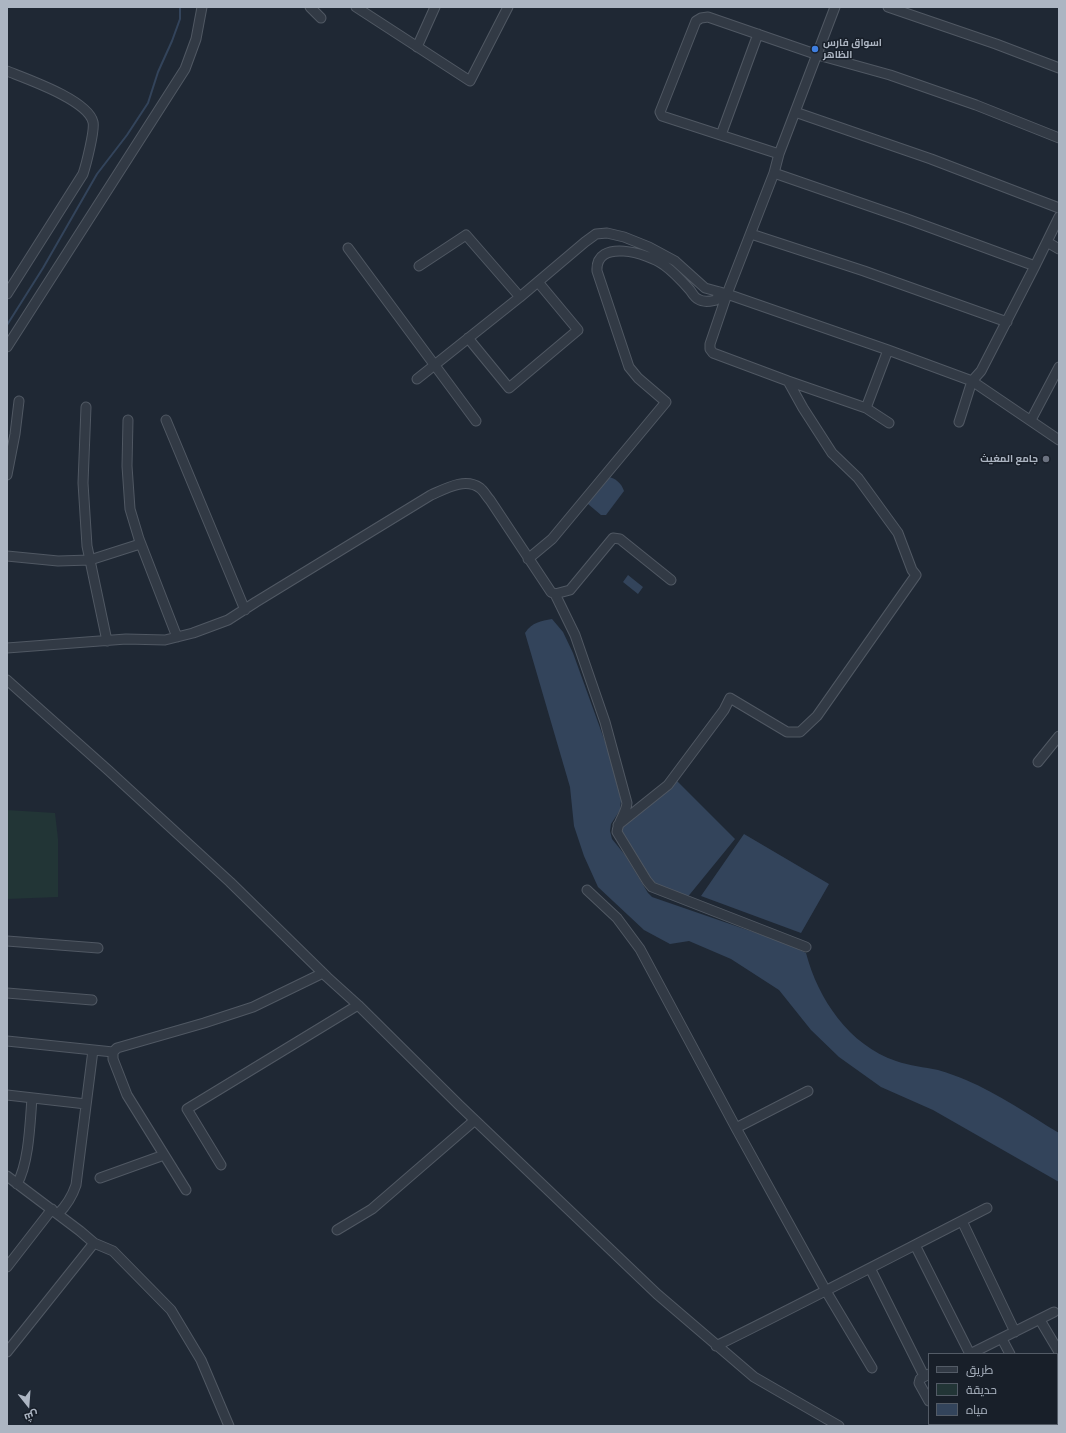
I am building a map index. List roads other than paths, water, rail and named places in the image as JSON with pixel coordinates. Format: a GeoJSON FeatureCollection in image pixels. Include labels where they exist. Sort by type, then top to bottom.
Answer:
{"type":"FeatureCollection","features":[{"type":"Feature","properties":{"kind":"street"},"geometry":{"type":"LineString","coordinates":[[7,347],[185,69],[196,39],[202,7]]}},
{"type":"Feature","properties":{"kind":"street"},"geometry":{"type":"LineString","coordinates":[[310,7],[321,18]]}},
{"type":"Feature","properties":{"kind":"street"},"geometry":{"type":"LineString","coordinates":[[417,47],[435,7]]}},
{"type":"Feature","properties":{"kind":"street"},"geometry":{"type":"LineString","coordinates":[[360,8],[470,81],[508,7]]}},
{"type":"Feature","properties":{"kind":"street"},"geometry":{"type":"LineString","coordinates":[[836,7],[779,154],[774,173],[751,234],[724,293],[710,344],[710,349],[713,352],[788,381],[866,408],[889,423]]}},
{"type":"Feature","properties":{"kind":"street"},"geometry":{"type":"LineString","coordinates":[[888,7],[996,44],[1059,68]]}},
{"type":"Feature","properties":{"kind":"street"},"geometry":{"type":"LineString","coordinates":[[779,154],[662,116],[660,112],[696,21],[701,18],[708,17],[818,55],[890,75],[969,102],[1059,138]]}},
{"type":"Feature","properties":{"kind":"street"},"geometry":{"type":"LineString","coordinates":[[721,135],[758,34]]}},
{"type":"Feature","properties":{"kind":"street"},"geometry":{"type":"LineString","coordinates":[[7,71],[52,89],[74,102],[79,105],[93,122],[88,162],[84,174],[7,294]]}},
{"type":"Feature","properties":{"kind":"street"},"geometry":{"type":"LineString","coordinates":[[795,112],[931,159],[1059,208]]}},
{"type":"Feature","properties":{"kind":"street"},"geometry":{"type":"LineString","coordinates":[[774,173],[907,219],[1035,266]]}},
{"type":"Feature","properties":{"kind":"street"},"geometry":{"type":"LineString","coordinates":[[959,422],[972,381],[981,372],[1059,217]]}},
{"type":"Feature","properties":{"kind":"street"},"geometry":{"type":"LineString","coordinates":[[417,379],[596,234],[608,233],[624,237],[649,247],[674,261],[705,288],[724,293],[888,350],[972,381],[1059,440]]}},
{"type":"Feature","properties":{"kind":"street"},"geometry":{"type":"LineString","coordinates":[[751,234],[864,271],[1007,322]]}},
{"type":"Feature","properties":{"kind":"street"},"geometry":{"type":"LineString","coordinates":[[419,266],[466,235],[520,297]]}},
{"type":"Feature","properties":{"kind":"street"},"geometry":{"type":"LineString","coordinates":[[1047,242],[1059,249]]}},
{"type":"Feature","properties":{"kind":"street"},"geometry":{"type":"LineString","coordinates":[[348,248],[476,421]]}},
{"type":"Feature","properties":{"kind":"street"},"geometry":{"type":"LineString","coordinates":[[528,559],[539,551],[558,532],[666,402],[638,378],[630,367],[597,271],[596,264],[600,257],[607,253],[620,251],[640,254],[662,263],[673,272],[698,300],[716,300],[724,293]]}},
{"type":"Feature","properties":{"kind":"street"},"geometry":{"type":"LineString","coordinates":[[468,338],[509,388],[578,330],[538,282]]}},
{"type":"Feature","properties":{"kind":"street"},"geometry":{"type":"LineString","coordinates":[[866,408],[888,350]]}},
{"type":"Feature","properties":{"kind":"street"},"geometry":{"type":"LineString","coordinates":[[1031,420],[1059,367]]}},
{"type":"Feature","properties":{"kind":"street"},"geometry":{"type":"LineString","coordinates":[[618,825],[668,785],[724,710],[730,698],[787,732],[800,732],[817,716],[916,574],[912,570],[898,533],[858,478],[832,453],[802,408],[788,381]]}},
{"type":"Feature","properties":{"kind":"street"},"geometry":{"type":"LineString","coordinates":[[7,476],[15,434],[19,401]]}},
{"type":"Feature","properties":{"kind":"street"},"geometry":{"type":"LineString","coordinates":[[86,407],[83,483],[87,546],[107,641]]}},
{"type":"Feature","properties":{"kind":"street"},"geometry":{"type":"LineString","coordinates":[[128,420],[127,466],[130,509],[140,544],[177,637]]}},
{"type":"Feature","properties":{"kind":"street"},"geometry":{"type":"LineString","coordinates":[[166,420],[245,610]]}},
{"type":"Feature","properties":{"kind":"street"},"geometry":{"type":"LineString","coordinates":[[7,648],[126,639],[165,640],[228,620],[431,495],[457,484],[471,484],[480,488],[490,500],[550,592],[555,594],[574,635],[605,722],[627,803],[627,809],[618,825],[618,832],[652,888],[806,947]]}},
{"type":"Feature","properties":{"kind":"street"},"geometry":{"type":"LineString","coordinates":[[555,594],[570,590],[613,538],[620,539],[671,580]]}},
{"type":"Feature","properties":{"kind":"street"},"geometry":{"type":"LineString","coordinates":[[7,556],[58,561],[90,560],[140,544]]}},
{"type":"Feature","properties":{"kind":"street"},"geometry":{"type":"LineString","coordinates":[[7,680],[230,882],[657,1294],[754,1377],[839,1426]]}},
{"type":"Feature","properties":{"kind":"street"},"geometry":{"type":"LineString","coordinates":[[1038,762],[1059,736]]}},
{"type":"Feature","properties":{"kind":"street"},"geometry":{"type":"LineString","coordinates":[[587,890],[617,918],[640,949],[826,1291],[872,1368]]}},
{"type":"Feature","properties":{"kind":"street"},"geometry":{"type":"LineString","coordinates":[[7,941],[98,948]]}},
{"type":"Feature","properties":{"kind":"street"},"geometry":{"type":"LineString","coordinates":[[186,1190],[127,1095],[113,1059],[113,1052],[117,1048],[253,1007],[323,973]]}},
{"type":"Feature","properties":{"kind":"street"},"geometry":{"type":"LineString","coordinates":[[7,993],[92,1000]]}},
{"type":"Feature","properties":{"kind":"street"},"geometry":{"type":"LineString","coordinates":[[221,1165],[187,1109],[358,1005]]}},
{"type":"Feature","properties":{"kind":"street"},"geometry":{"type":"LineString","coordinates":[[7,1041],[113,1052]]}},
{"type":"Feature","properties":{"kind":"street"},"geometry":{"type":"LineString","coordinates":[[7,1267],[55,1212],[67,1206],[73,1195],[76,1185],[93,1050]]}},
{"type":"Feature","properties":{"kind":"street"},"geometry":{"type":"LineString","coordinates":[[736,1128],[808,1091]]}},
{"type":"Feature","properties":{"kind":"street"},"geometry":{"type":"LineString","coordinates":[[7,1095],[86,1104]]}},
{"type":"Feature","properties":{"kind":"street"},"geometry":{"type":"LineString","coordinates":[[10,1180],[21,1177],[25,1163],[32,1098]]}},
{"type":"Feature","properties":{"kind":"street"},"geometry":{"type":"LineString","coordinates":[[337,1230],[372,1209],[475,1120]]}},
{"type":"Feature","properties":{"kind":"street"},"geometry":{"type":"LineString","coordinates":[[100,1178],[164,1155]]}},
{"type":"Feature","properties":{"kind":"street"},"geometry":{"type":"LineString","coordinates":[[10,1180],[55,1212],[94,1243],[113,1251],[171,1310],[201,1360],[229,1426]]}},
{"type":"Feature","properties":{"kind":"street"},"geometry":{"type":"LineString","coordinates":[[716,1346],[987,1208]]}},
{"type":"Feature","properties":{"kind":"street"},"geometry":{"type":"LineString","coordinates":[[962,1221],[1015,1332]]}},
{"type":"Feature","properties":{"kind":"street"},"geometry":{"type":"LineString","coordinates":[[7,1352],[94,1243]]}},
{"type":"Feature","properties":{"kind":"street"},"geometry":{"type":"LineString","coordinates":[[915,1245],[969,1353]]}},
{"type":"Feature","properties":{"kind":"street"},"geometry":{"type":"LineString","coordinates":[[870,1268],[927,1375],[920,1379],[919,1383],[928,1399]]}},
{"type":"Feature","properties":{"kind":"street"},"geometry":{"type":"LineString","coordinates":[[972,1353],[1054,1312]]}},
{"type":"Feature","properties":{"kind":"street"},"geometry":{"type":"LineString","coordinates":[[1040,1320],[1059,1352]]}},
{"type":"Feature","properties":{"kind":"street"},"geometry":{"type":"LineString","coordinates":[[1002,1339],[1009,1353]]}},
{"type":"Feature","properties":{"kind":"water"},"geometry":{"type":"Polygon","coordinates":[[[607,477],[618,481],[624,491],[606,515],[601,515],[588,504],[588,498],[607,477]]]}},
{"type":"Feature","properties":{"kind":"water"},"geometry":{"type":"Polygon","coordinates":[[[628,575],[643,587],[638,594],[623,582],[628,575]]]}},
{"type":"Feature","properties":{"kind":"water"},"geometry":{"type":"Polygon","coordinates":[[[552,619],[563,632],[573,653],[608,750],[621,800],[620,810],[611,824],[610,831],[612,839],[625,855],[648,893],[652,897],[788,944],[806,953],[811,970],[827,1003],[850,1032],[864,1044],[879,1054],[896,1061],[938,1070],[959,1077],[1002,1098],[1059,1133],[1059,1182],[933,1110],[881,1087],[839,1057],[811,1030],[779,990],[731,959],[689,941],[670,944],[644,930],[598,887],[584,856],[574,826],[570,787],[525,633],[534,624],[540,621],[552,619]]]}},
{"type":"Feature","properties":{"kind":"water"},"geometry":{"type":"Polygon","coordinates":[[[676,780],[735,839],[686,899],[653,886],[620,828],[676,780]]]}},
{"type":"Feature","properties":{"kind":"water"},"geometry":{"type":"Polygon","coordinates":[[[744,834],[829,884],[801,933],[701,896],[744,834]]]}},
{"type":"Feature","properties":{"kind":"waterway"},"geometry":{"type":"LineString","coordinates":[[7,325],[43,268],[97,174],[127,135],[148,103],[158,72],[180,19],[180,7]]}},
{"type":"Feature","properties":{"kind":"place","name":"اسواق فارس الظاهر"},"geometry":{"type":"Point","coordinates":[815,49]}},
{"type":"Feature","properties":{"kind":"place","name":"جامع المغيث"},"geometry":{"type":"Point","coordinates":[1046,459]}}]}
